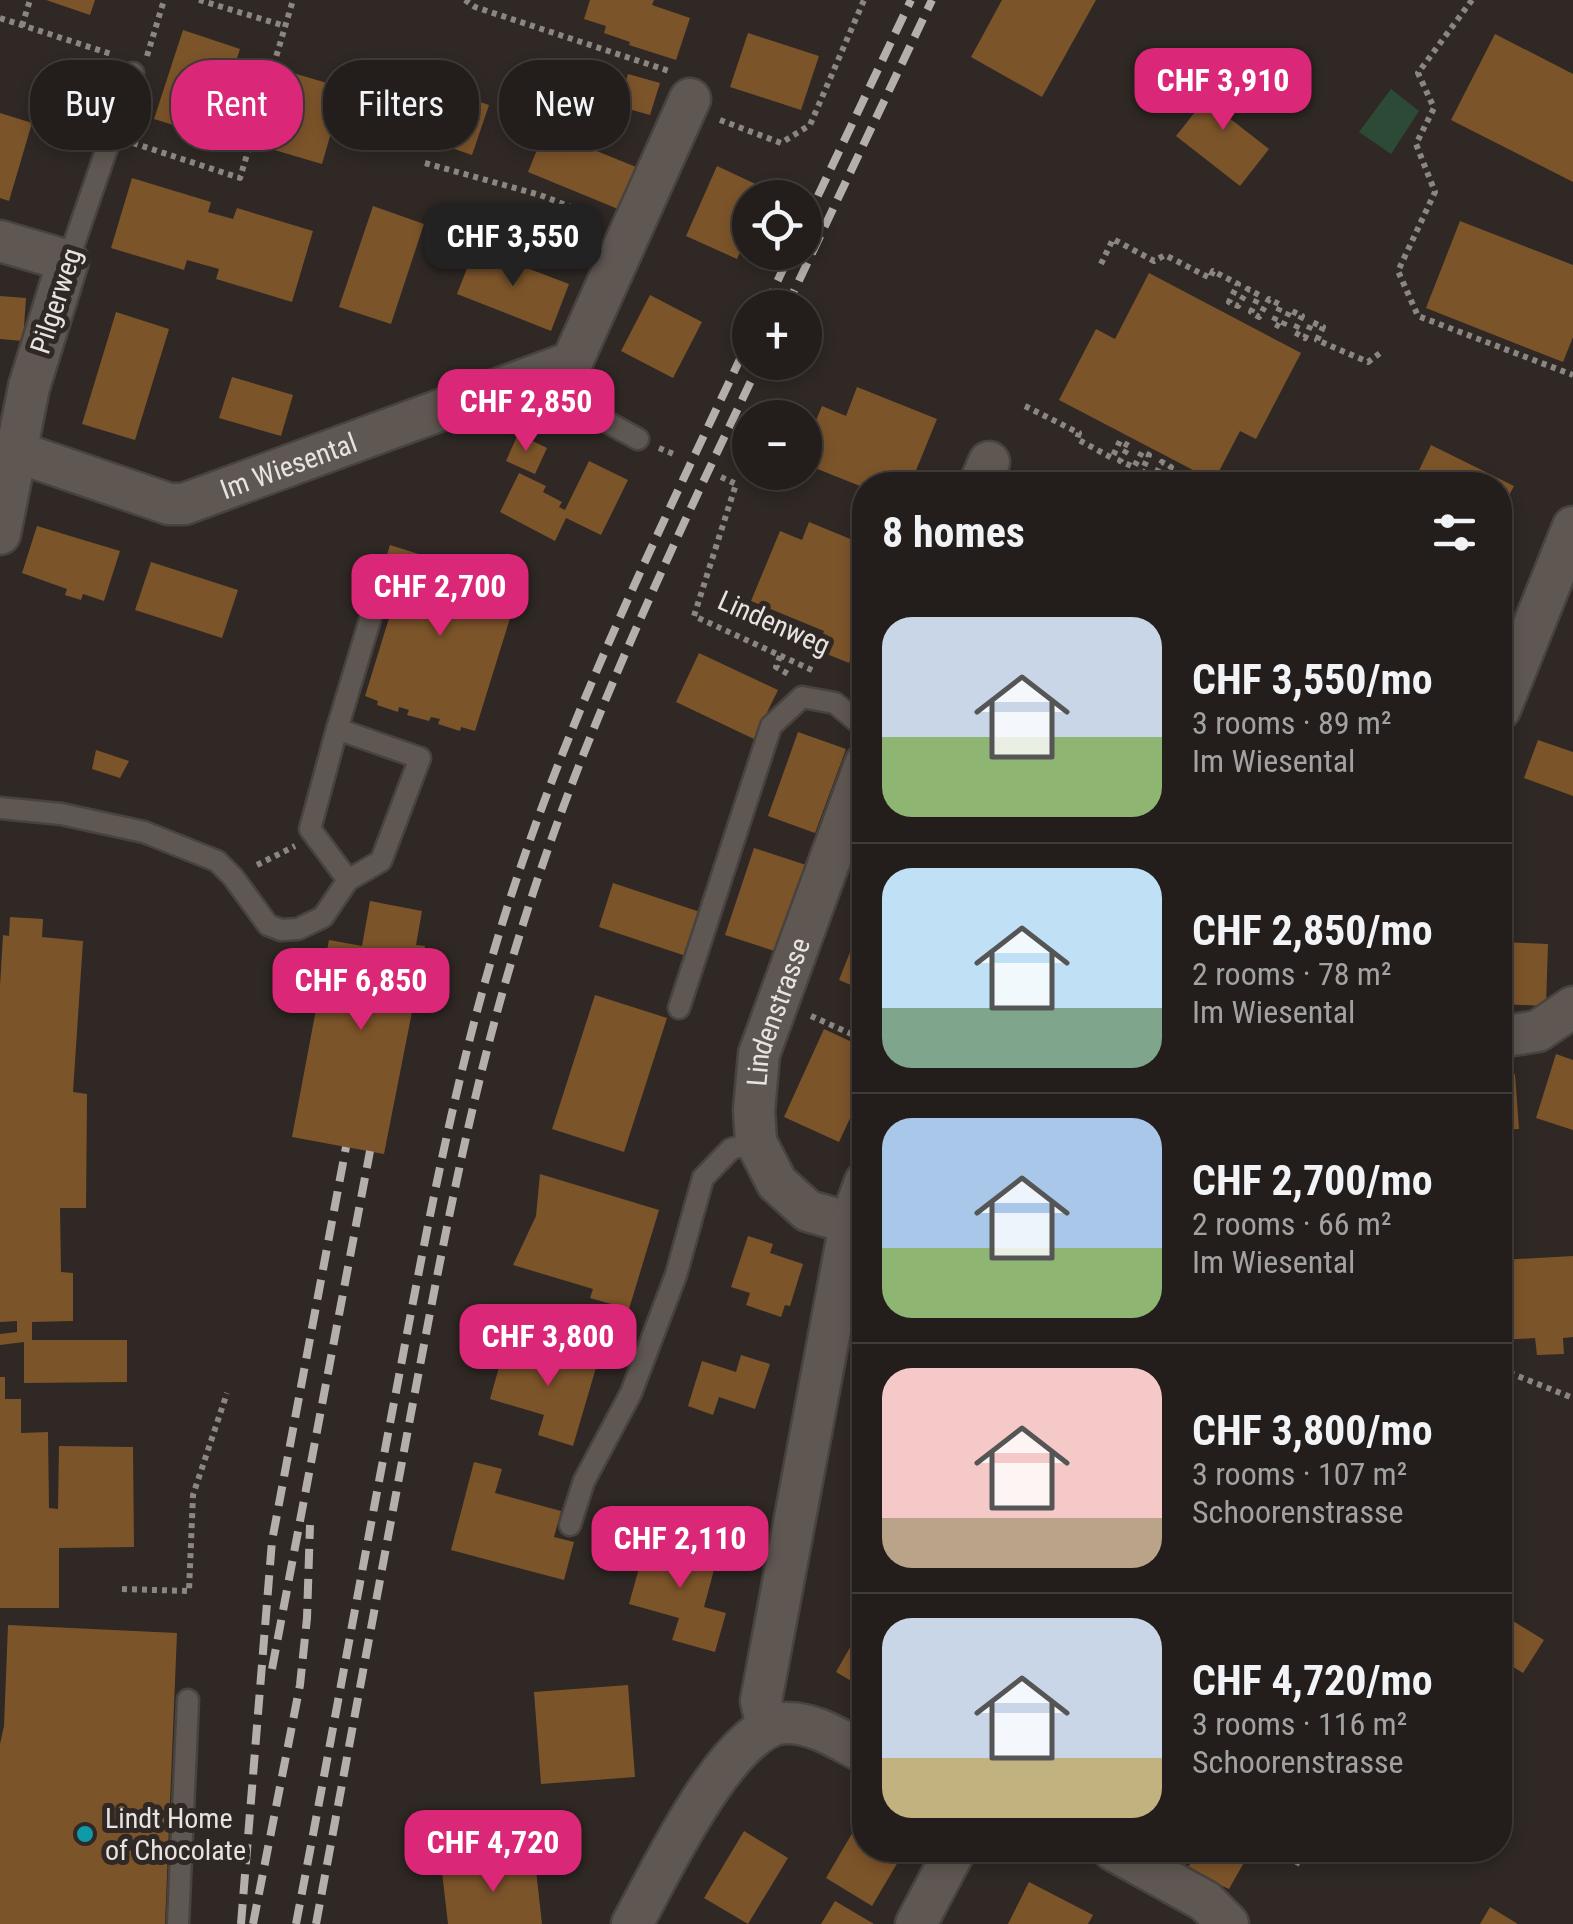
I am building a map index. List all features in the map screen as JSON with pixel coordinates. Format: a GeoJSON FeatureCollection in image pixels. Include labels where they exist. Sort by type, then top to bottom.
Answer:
{"type":"FeatureCollection","features":[{"type":"Feature","properties":{"kind":"street","name":"Im Wiesental"},"geometry":{"type":"LineString","coordinates":[[14,451],[169,504],[184,504],[572,362],[688,103]]}},
{"type":"Feature","properties":{"kind":"street"},"geometry":{"type":"LineString","coordinates":[[0,242],[68,261]]}},
{"type":"Feature","properties":{"kind":"street","name":"Pilgerweg"},"geometry":{"type":"LineString","coordinates":[[0,534],[28,387],[68,261]]}},
{"type":"Feature","properties":{"kind":"street"},"geometry":{"type":"LineString","coordinates":[[1512,679],[1573,527]]}},
{"type":"Feature","properties":{"kind":"street","name":"Lindenstrasse"},"geometry":{"type":"LineString","coordinates":[[850,1223],[808,1212],[777,1183],[756,1142],[754,1111],[759,1054],[852,799]]}},
{"type":"Feature","properties":{"kind":"street"},"geometry":{"type":"LineString","coordinates":[[1512,1035],[1538,1031],[1573,1007]]}},
{"type":"Feature","properties":{"kind":"street"},"geometry":{"type":"LineString","coordinates":[[767,1726],[761,1701],[852,1218]]}},
{"type":"Feature","properties":{"kind":"street"},"geometry":{"type":"LineString","coordinates":[[632,1924],[712,1782],[746,1741],[767,1726],[785,1722],[815,1727],[852,1746]]}},
{"type":"Feature","properties":{"kind":"street"},"geometry":{"type":"LineString","coordinates":[[916,1924],[949,1862]]}},
{"type":"Feature","properties":{"kind":"street"},"geometry":{"type":"LineString","coordinates":[[1135,1862],[1205,1900],[1228,1924]]}},
{"type":"Feature","properties":{"kind":"lane","name":"Pilgerweg"},"geometry":{"type":"LineString","coordinates":[[68,261],[106,150]]}},
{"type":"Feature","properties":{"kind":"lane"},"geometry":{"type":"LineString","coordinates":[[528,378],[638,438]]}},
{"type":"Feature","properties":{"kind":"lane"},"geometry":{"type":"LineString","coordinates":[[348,880],[310,828],[376,600]]}},
{"type":"Feature","properties":{"kind":"lane"},"geometry":{"type":"LineString","coordinates":[[679,1008],[771,726],[802,697],[835,703],[852,717]]}},
{"type":"Feature","properties":{"kind":"lane"},"geometry":{"type":"LineString","coordinates":[[0,808],[61,814],[144,832],[216,861],[268,924],[281,930],[298,930],[324,917],[348,880],[381,861],[420,758],[337,729]]}},
{"type":"Feature","properties":{"kind":"lane"},"geometry":{"type":"LineString","coordinates":[[570,1525],[584,1481],[631,1394],[676,1275],[703,1178],[731,1150],[756,1142]]}},
{"type":"Feature","properties":{"kind":"lane"},"geometry":{"type":"LineString","coordinates":[[178,1924],[188,1700]]}},
{"type":"Feature","properties":{"kind":"path"},"geometry":{"type":"LineString","coordinates":[[22,26],[30,0]]}},
{"type":"Feature","properties":{"kind":"path"},"geometry":{"type":"LineString","coordinates":[[141,60],[164,0]]}},
{"type":"Feature","properties":{"kind":"path"},"geometry":{"type":"LineString","coordinates":[[200,0],[286,26]]}},
{"type":"Feature","properties":{"kind":"path"},"geometry":{"type":"LineString","coordinates":[[151,149],[240,178],[293,0]]}},
{"type":"Feature","properties":{"kind":"path"},"geometry":{"type":"LineString","coordinates":[[465,0],[475,7],[699,80],[688,103],[781,143],[810,126],[864,0]]}},
{"type":"Feature","properties":{"kind":"path"},"geometry":{"type":"LineString","coordinates":[[1472,0],[1418,73],[1434,108],[1416,144],[1435,192],[1398,271],[1418,316],[1573,375]]}},
{"type":"Feature","properties":{"kind":"path"},"geometry":{"type":"LineString","coordinates":[[0,18],[114,60]]}},
{"type":"Feature","properties":{"kind":"path"},"geometry":{"type":"LineString","coordinates":[[425,163],[540,195],[631,230]]}},
{"type":"Feature","properties":{"kind":"path"},"geometry":{"type":"LineString","coordinates":[[1100,264],[1114,239],[1154,260],[1166,255],[1210,278],[1213,271],[1238,284],[1229,302],[1238,306],[1248,289],[1259,295],[1252,312],[1259,316],[1269,299],[1281,305],[1273,323],[1282,328],[1290,310],[1302,316],[1294,332],[1304,338],[1312,322],[1323,327],[1317,340],[1368,362],[1380,353]]}},
{"type":"Feature","properties":{"kind":"path"},"geometry":{"type":"LineString","coordinates":[[1025,406],[1079,433],[1077,439],[1112,458],[1120,441],[1128,446],[1120,462],[1134,467],[1142,452],[1149,456],[1142,470],[1145,472]]}},
{"type":"Feature","properties":{"kind":"path"},"geometry":{"type":"LineString","coordinates":[[1157,472],[1162,462],[1171,467],[1168,472]]}},
{"type":"Feature","properties":{"kind":"path","name":"Lindenweg"},"geometry":{"type":"LineString","coordinates":[[721,476],[736,484],[694,616],[831,678]]}},
{"type":"Feature","properties":{"kind":"path"},"geometry":{"type":"LineString","coordinates":[[233,877],[316,836]]}},
{"type":"Feature","properties":{"kind":"path"},"geometry":{"type":"LineString","coordinates":[[778,1001],[852,1034]]}},
{"type":"Feature","properties":{"kind":"path"},"geometry":{"type":"LineString","coordinates":[[1512,1374],[1573,1398]]}},
{"type":"Feature","properties":{"kind":"path"},"geometry":{"type":"LineString","coordinates":[[122,1589],[189,1591],[194,1495],[226,1393]]}},
{"type":"Feature","properties":{"kind":"green space"},"geometry":{"type":"Polygon","coordinates":[[[1391,89],[1419,111],[1391,154],[1359,132],[1391,89]]]}},
{"type":"Feature","properties":{"kind":"building"},"geometry":{"type":"Polygon","coordinates":[[[46,0],[95,0],[90,15],[46,0]]]}},
{"type":"Feature","properties":{"kind":"building"},"geometry":{"type":"Polygon","coordinates":[[[590,0],[654,0],[652,5],[690,18],[676,60],[604,33],[606,26],[584,19],[590,0]]]}},
{"type":"Feature","properties":{"kind":"building"},"geometry":{"type":"Polygon","coordinates":[[[1002,0],[1096,0],[1042,97],[971,57],[1002,0]]]}},
{"type":"Feature","properties":{"kind":"building"},"geometry":{"type":"Polygon","coordinates":[[[183,30],[240,49],[236,60],[173,60],[183,30]]]}},
{"type":"Feature","properties":{"kind":"building"},"geometry":{"type":"Polygon","coordinates":[[[748,33],[819,56],[801,110],[730,87],[748,33]]]}},
{"type":"Feature","properties":{"kind":"building"},"geometry":{"type":"Polygon","coordinates":[[[1495,34],[1573,74],[1573,182],[1451,120],[1495,34]]]}},
{"type":"Feature","properties":{"kind":"building"},"geometry":{"type":"Polygon","coordinates":[[[171,67],[171,124],[154,119],[171,67]]]}},
{"type":"Feature","properties":{"kind":"building"},"geometry":{"type":"Polygon","coordinates":[[[1226,73],[1249,91],[1228,117],[1269,149],[1240,186],[1176,136],[1226,73]]]}},
{"type":"Feature","properties":{"kind":"building"},"geometry":{"type":"Polygon","coordinates":[[[630,75],[660,83],[650,115],[630,109],[630,75]]]}},
{"type":"Feature","properties":{"kind":"building"},"geometry":{"type":"Polygon","coordinates":[[[303,76],[323,82],[323,150],[326,150],[322,164],[274,150],[303,150],[303,76]]]}},
{"type":"Feature","properties":{"kind":"building"},"geometry":{"type":"Polygon","coordinates":[[[479,102],[489,105],[479,134],[479,102]]]}},
{"type":"Feature","properties":{"kind":"building"},"geometry":{"type":"Polygon","coordinates":[[[0,113],[30,122],[30,130],[9,201],[0,198],[0,113]]]}},
{"type":"Feature","properties":{"kind":"building"},"geometry":{"type":"Polygon","coordinates":[[[537,150],[594,150],[636,167],[618,209],[528,172],[537,150]]]}},
{"type":"Feature","properties":{"kind":"building"},"geometry":{"type":"Polygon","coordinates":[[[717,166],[747,180],[732,180],[732,257],[686,236],[717,166]]]}},
{"type":"Feature","properties":{"kind":"building"},"geometry":{"type":"Polygon","coordinates":[[[132,178],[211,202],[208,212],[233,219],[237,208],[313,231],[292,302],[216,279],[219,269],[187,260],[184,270],[111,248],[132,178]]]}},
{"type":"Feature","properties":{"kind":"building"},"geometry":{"type":"Polygon","coordinates":[[[373,206],[424,224],[391,324],[339,307],[373,206]]]}},
{"type":"Feature","properties":{"kind":"building"},"geometry":{"type":"Polygon","coordinates":[[[1460,221],[1573,265],[1573,337],[1563,362],[1426,308],[1460,221]]]}},
{"type":"Feature","properties":{"kind":"building"},"geometry":{"type":"Polygon","coordinates":[[[475,248],[569,284],[551,331],[457,294],[475,248]]]}},
{"type":"Feature","properties":{"kind":"building"},"geometry":{"type":"Polygon","coordinates":[[[1149,273],[1301,353],[1256,439],[1240,431],[1219,472],[1197,472],[1059,400],[1096,329],[1115,339],[1149,273]]]}},
{"type":"Feature","properties":{"kind":"building"},"geometry":{"type":"Polygon","coordinates":[[[650,295],[702,322],[673,378],[621,351],[650,295]]]}},
{"type":"Feature","properties":{"kind":"building"},"geometry":{"type":"Polygon","coordinates":[[[0,296],[26,298],[23,341],[0,339],[0,296]]]}},
{"type":"Feature","properties":{"kind":"building"},"geometry":{"type":"Polygon","coordinates":[[[116,312],[169,329],[135,440],[82,424],[116,312]]]}},
{"type":"Feature","properties":{"kind":"building"},"geometry":{"type":"Polygon","coordinates":[[[232,377],[293,395],[281,436],[219,418],[232,377]]]}},
{"type":"Feature","properties":{"kind":"building"},"geometry":{"type":"Polygon","coordinates":[[[857,387],[937,419],[915,472],[852,472],[852,483],[822,471],[822,406],[846,416],[857,387]]]}},
{"type":"Feature","properties":{"kind":"building"},"geometry":{"type":"Polygon","coordinates":[[[518,434],[547,448],[535,474],[506,461],[518,434]]]}},
{"type":"Feature","properties":{"kind":"building"},"geometry":{"type":"Polygon","coordinates":[[[1431,445],[1486,472],[1418,472],[1431,445]]]}},
{"type":"Feature","properties":{"kind":"building"},"geometry":{"type":"Polygon","coordinates":[[[589,461],[628,480],[601,535],[566,518],[555,541],[500,512],[519,473],[546,486],[543,492],[562,502],[559,507],[565,510],[589,461]]]}},
{"type":"Feature","properties":{"kind":"building"},"geometry":{"type":"Polygon","coordinates":[[[809,522],[852,540],[849,663],[817,650],[824,631],[751,601],[780,531],[802,540],[809,522]]]}},
{"type":"Feature","properties":{"kind":"building"},"geometry":{"type":"Polygon","coordinates":[[[37,526],[120,551],[104,601],[83,594],[81,600],[65,595],[67,589],[22,573],[37,526]]]}},
{"type":"Feature","properties":{"kind":"building"},"geometry":{"type":"Polygon","coordinates":[[[390,545],[520,586],[475,731],[438,724],[440,719],[431,717],[429,721],[407,715],[409,710],[399,707],[398,712],[365,696],[398,589],[378,583],[390,545]]]}},
{"type":"Feature","properties":{"kind":"building"},"geometry":{"type":"Polygon","coordinates":[[[151,562],[238,590],[222,638],[135,610],[151,562]]]}},
{"type":"Feature","properties":{"kind":"building"},"geometry":{"type":"Polygon","coordinates":[[[699,653],[778,690],[754,739],[676,702],[699,653]]]}},
{"type":"Feature","properties":{"kind":"building"},"geometry":{"type":"Polygon","coordinates":[[[798,732],[846,749],[815,833],[768,816],[798,732]]]}},
{"type":"Feature","properties":{"kind":"building"},"geometry":{"type":"Polygon","coordinates":[[[1538,740],[1573,752],[1573,796],[1524,778],[1538,740]]]}},
{"type":"Feature","properties":{"kind":"building"},"geometry":{"type":"Polygon","coordinates":[[[96,750],[129,761],[120,778],[92,769],[96,750]]]}},
{"type":"Feature","properties":{"kind":"building"},"geometry":{"type":"Polygon","coordinates":[[[754,848],[812,867],[784,954],[725,935],[754,848]]]}},
{"type":"Feature","properties":{"kind":"building"},"geometry":{"type":"Polygon","coordinates":[[[613,883],[700,912],[686,956],[599,927],[613,883]]]}},
{"type":"Feature","properties":{"kind":"building"},"geometry":{"type":"Polygon","coordinates":[[[370,901],[422,911],[416,945],[425,946],[384,1154],[292,1137],[329,940],[362,946],[370,901]]]}},
{"type":"Feature","properties":{"kind":"building"},"geometry":{"type":"Polygon","coordinates":[[[10,917],[43,919],[42,937],[83,941],[73,1092],[87,1094],[86,1208],[60,1208],[61,1272],[73,1273],[73,1321],[32,1322],[32,1340],[127,1340],[127,1382],[24,1383],[24,1342],[0,1345],[0,1334],[17,1332],[17,1321],[0,1322],[0,986],[3,935],[9,936],[10,917]]]}},
{"type":"Feature","properties":{"kind":"building"},"geometry":{"type":"Polygon","coordinates":[[[1512,942],[1548,944],[1546,1006],[1512,1005],[1512,942]]]}},
{"type":"Feature","properties":{"kind":"building"},"geometry":{"type":"Polygon","coordinates":[[[852,947],[852,986],[839,980],[852,947]]]}},
{"type":"Feature","properties":{"kind":"building"},"geometry":{"type":"Polygon","coordinates":[[[595,995],[667,1018],[624,1152],[552,1129],[595,995]]]}},
{"type":"Feature","properties":{"kind":"building"},"geometry":{"type":"Polygon","coordinates":[[[824,1029],[852,1042],[852,1114],[839,1142],[784,1117],[824,1029]]]}},
{"type":"Feature","properties":{"kind":"building"},"geometry":{"type":"Polygon","coordinates":[[[1556,1054],[1573,1060],[1573,1130],[1536,1118],[1556,1054]]]}},
{"type":"Feature","properties":{"kind":"building"},"geometry":{"type":"Polygon","coordinates":[[[1515,1074],[1519,1129],[1512,1129],[1515,1074]]]}},
{"type":"Feature","properties":{"kind":"building"},"geometry":{"type":"Polygon","coordinates":[[[540,1174],[659,1210],[629,1309],[590,1298],[593,1289],[513,1265],[536,1216],[540,1174]]]}},
{"type":"Feature","properties":{"kind":"building"},"geometry":{"type":"Polygon","coordinates":[[[748,1236],[773,1244],[770,1253],[803,1264],[790,1306],[785,1305],[781,1317],[746,1305],[750,1293],[731,1287],[748,1236]]]}},
{"type":"Feature","properties":{"kind":"building"},"geometry":{"type":"Polygon","coordinates":[[[1573,1256],[1573,1337],[1563,1338],[1564,1354],[1537,1355],[1535,1338],[1512,1339],[1512,1259],[1573,1256]]]}},
{"type":"Feature","properties":{"kind":"building"},"geometry":{"type":"Polygon","coordinates":[[[505,1346],[567,1364],[572,1346],[600,1354],[573,1446],[538,1435],[544,1415],[490,1399],[505,1346]]]}},
{"type":"Feature","properties":{"kind":"building"},"geometry":{"type":"Polygon","coordinates":[[[741,1355],[770,1364],[755,1409],[719,1397],[713,1415],[688,1406],[702,1361],[736,1372],[741,1355]]]}},
{"type":"Feature","properties":{"kind":"building"},"geometry":{"type":"Polygon","coordinates":[[[0,1377],[5,1377],[5,1399],[21,1399],[21,1433],[48,1432],[49,1508],[58,1509],[59,1446],[133,1447],[134,1547],[59,1548],[59,1608],[0,1608],[0,1377]]]}},
{"type":"Feature","properties":{"kind":"building"},"geometry":{"type":"Polygon","coordinates":[[[474,1462],[502,1469],[495,1493],[561,1511],[554,1537],[574,1542],[564,1580],[451,1550],[474,1462]]]}},
{"type":"Feature","properties":{"kind":"building"},"geometry":{"type":"Polygon","coordinates":[[[648,1536],[718,1555],[704,1607],[726,1613],[715,1652],[672,1640],[679,1618],[629,1604],[648,1536]]]}},
{"type":"Feature","properties":{"kind":"building"},"geometry":{"type":"Polygon","coordinates":[[[1512,1620],[1544,1640],[1523,1673],[1512,1666],[1512,1620]]]}},
{"type":"Feature","properties":{"kind":"building","name":"Lindt Home of Chocolate"},"geometry":{"type":"Polygon","coordinates":[[[8,1625],[177,1633],[165,1924],[0,1924],[0,1744],[8,1625]]]}},
{"type":"Feature","properties":{"kind":"building"},"geometry":{"type":"Polygon","coordinates":[[[852,1644],[852,1681],[836,1672],[852,1644]]]}},
{"type":"Feature","properties":{"kind":"building"},"geometry":{"type":"Polygon","coordinates":[[[628,1685],[635,1777],[541,1784],[534,1692],[628,1685]]]}},
{"type":"Feature","properties":{"kind":"building"},"geometry":{"type":"Polygon","coordinates":[[[744,1831],[788,1858],[748,1924],[704,1898],[744,1831]]]}},
{"type":"Feature","properties":{"kind":"building"},"geometry":{"type":"Polygon","coordinates":[[[852,1833],[852,1862],[898,1862],[872,1906],[826,1878],[852,1833]]]}},
{"type":"Feature","properties":{"kind":"building"},"geometry":{"type":"Polygon","coordinates":[[[535,1861],[542,1924],[448,1924],[442,1872],[535,1861]]]}},
{"type":"Feature","properties":{"kind":"building"},"geometry":{"type":"Polygon","coordinates":[[[1191,1862],[1244,1862],[1229,1889],[1187,1870],[1191,1862]]]}},
{"type":"Feature","properties":{"kind":"building"},"geometry":{"type":"Polygon","coordinates":[[[1029,1882],[1093,1915],[1088,1924],[1008,1924],[1029,1882]]]}},
{"type":"Feature","properties":{"kind":"building"},"geometry":{"type":"Polygon","coordinates":[[[835,1901],[874,1924],[821,1924],[835,1901]]]}},
{"type":"Feature","properties":{"kind":"building"},"geometry":{"type":"Polygon","coordinates":[[[1490,1907],[1518,1924],[1480,1924],[1490,1907]]]}},
{"type":"Feature","properties":{"kind":"railway"},"geometry":{"type":"LineString","coordinates":[[822,187],[911,0]]}},
{"type":"Feature","properties":{"kind":"railway"},"geometry":{"type":"LineString","coordinates":[[795,290],[932,0]]}},
{"type":"Feature","properties":{"kind":"railway"},"geometry":{"type":"LineString","coordinates":[[773,290],[783,270]]}},
{"type":"Feature","properties":{"kind":"railway"},"geometry":{"type":"LineString","coordinates":[[296,1924],[430,1214],[486,979],[528,846],[585,698],[732,376]]}},
{"type":"Feature","properties":{"kind":"railway"},"geometry":{"type":"LineString","coordinates":[[316,1924],[448,1224],[474,1102],[506,981],[548,849],[603,707],[752,380]]}},
{"type":"Feature","properties":{"kind":"railway"},"geometry":{"type":"LineString","coordinates":[[241,1924],[272,1541],[346,1147]]}},
{"type":"Feature","properties":{"kind":"railway"},"geometry":{"type":"LineString","coordinates":[[272,1669],[370,1151]]}},
{"type":"Feature","properties":{"kind":"railway"},"geometry":{"type":"LineString","coordinates":[[253,1924],[300,1685],[310,1525]]}},
{"type":"Feature","properties":{"kind":"place","name":"Lindt Home of Chocolate"},"geometry":{"type":"Point","coordinates":[85,1834]}}]}
